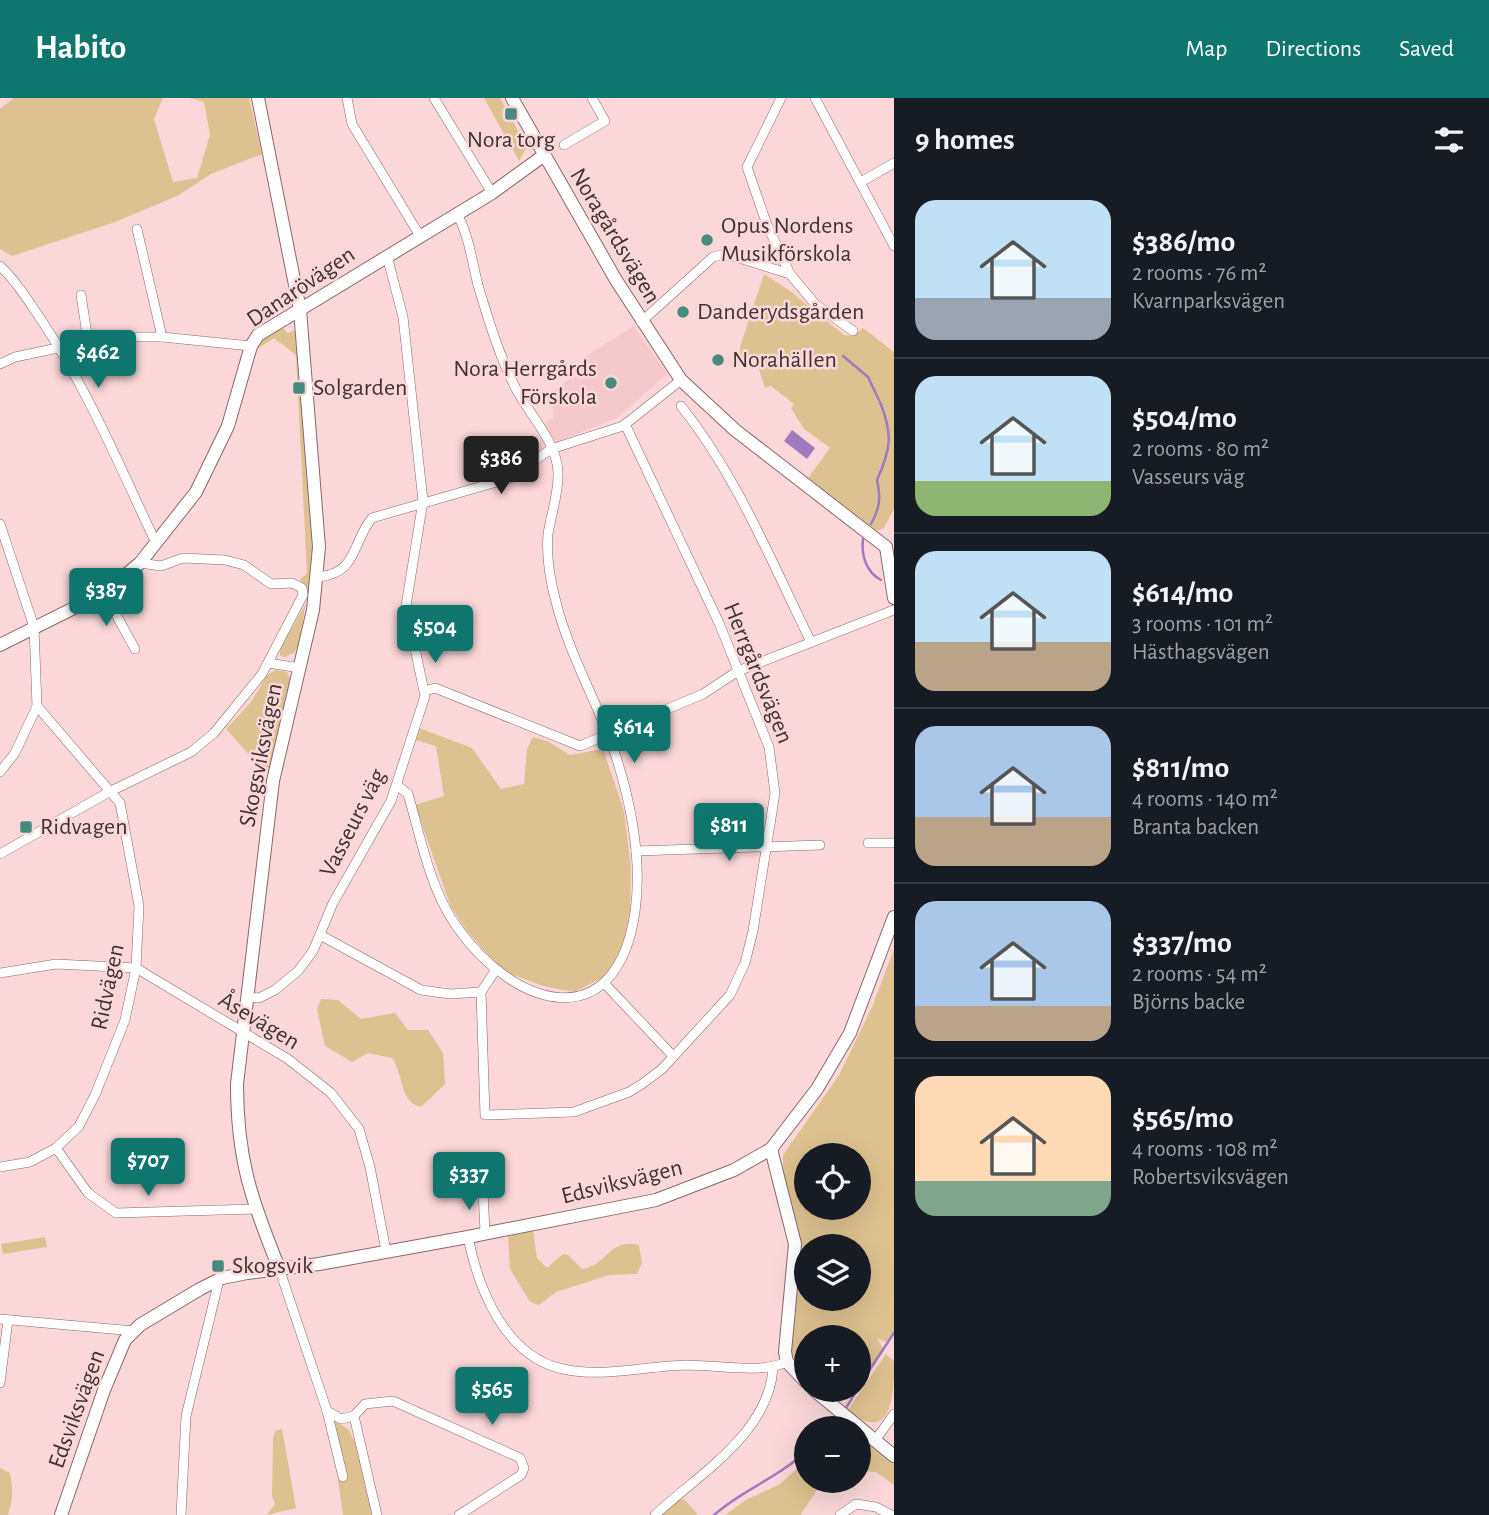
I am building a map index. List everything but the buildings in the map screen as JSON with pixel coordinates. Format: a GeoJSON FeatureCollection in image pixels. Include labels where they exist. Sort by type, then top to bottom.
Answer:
{"type":"FeatureCollection","features":[{"type":"Feature","properties":{"kind":"street","name":"Skogsviksvägen"},"geometry":{"type":"LineString","coordinates":[[258,98],[300,310],[319,547],[318,577],[273,781],[237,1084],[238,1130],[247,1186],[279,1268],[327,1411],[344,1477]]}},
{"type":"Feature","properties":{"kind":"street"},"geometry":{"type":"LineString","coordinates":[[347,98],[352,124],[420,236]]}},
{"type":"Feature","properties":{"kind":"street"},"geometry":{"type":"LineString","coordinates":[[434,98],[492,193]]}},
{"type":"Feature","properties":{"kind":"street","name":"Noragårdsvägen"},"geometry":{"type":"LineString","coordinates":[[512,98],[641,322],[681,380],[735,430],[891,552]]}},
{"type":"Feature","properties":{"kind":"street"},"geometry":{"type":"LineString","coordinates":[[564,145],[605,121],[592,98]]}},
{"type":"Feature","properties":{"kind":"street"},"geometry":{"type":"LineString","coordinates":[[781,98],[747,167],[790,274],[815,304],[853,331]]}},
{"type":"Feature","properties":{"kind":"street"},"geometry":{"type":"LineString","coordinates":[[815,98],[894,246]]}},
{"type":"Feature","properties":{"kind":"street","name":"Danarövägen"},"geometry":{"type":"LineString","coordinates":[[0,645],[104,593],[140,562],[196,492],[228,426],[251,346],[258,335],[457,215],[543,156]]}},
{"type":"Feature","properties":{"kind":"street"},"geometry":{"type":"LineString","coordinates":[[861,182],[894,163]]}},
{"type":"Feature","properties":{"kind":"street"},"geometry":{"type":"LineString","coordinates":[[397,785],[408,794],[449,915],[495,971],[515,983],[561,999],[585,996],[604,983],[622,957],[629,938],[635,912],[636,850],[620,769],[609,736],[572,651],[554,598],[547,556],[558,473],[551,449],[506,368],[457,215]]}},
{"type":"Feature","properties":{"kind":"street"},"geometry":{"type":"LineString","coordinates":[[137,229],[162,337]]}},
{"type":"Feature","properties":{"kind":"street"},"geometry":{"type":"LineString","coordinates":[[641,322],[713,257],[726,254],[790,274]]}},
{"type":"Feature","properties":{"kind":"street"},"geometry":{"type":"LineString","coordinates":[[387,256],[403,317],[423,501],[406,606],[407,621],[425,691],[435,688],[580,746],[703,694],[738,671],[810,640],[894,610]]}},
{"type":"Feature","properties":{"kind":"street"},"geometry":{"type":"LineString","coordinates":[[0,266],[14,279],[59,347],[104,431],[155,541]]}},
{"type":"Feature","properties":{"kind":"street"},"geometry":{"type":"LineString","coordinates":[[81,295],[88,341]]}},
{"type":"Feature","properties":{"kind":"street"},"geometry":{"type":"LineString","coordinates":[[0,363],[110,337],[162,337],[251,346]]}},
{"type":"Feature","properties":{"kind":"street"},"geometry":{"type":"LineString","coordinates":[[318,577],[332,576],[347,566],[372,518],[423,501],[510,478],[551,449],[625,424],[681,380]]}},
{"type":"Feature","properties":{"kind":"street"},"geometry":{"type":"LineString","coordinates":[[681,407],[707,439],[726,471],[810,640]]}},
{"type":"Feature","properties":{"kind":"street","name":"Herrgårdsvägen"},"geometry":{"type":"LineString","coordinates":[[481,992],[485,1115],[573,1112],[629,1092],[662,1069],[730,995],[745,963],[753,931],[775,793],[772,759],[766,737],[719,623],[625,424]]}},
{"type":"Feature","properties":{"kind":"street"},"geometry":{"type":"LineString","coordinates":[[0,524],[34,627],[37,706],[15,753],[0,772]]}},
{"type":"Feature","properties":{"kind":"street"},"geometry":{"type":"LineString","coordinates":[[891,552],[894,598]]}},
{"type":"Feature","properties":{"kind":"street"},"geometry":{"type":"LineString","coordinates":[[0,854],[109,792],[191,752],[231,716],[268,663],[301,602],[302,588],[292,583],[271,584],[244,565],[225,560],[183,558],[161,566],[140,562]]}},
{"type":"Feature","properties":{"kind":"street"},"geometry":{"type":"LineString","coordinates":[[104,593],[135,649]]}},
{"type":"Feature","properties":{"kind":"street"},"geometry":{"type":"LineString","coordinates":[[268,663],[300,668]]}},
{"type":"Feature","properties":{"kind":"street","name":"Vasseurs väg"},"geometry":{"type":"LineString","coordinates":[[248,997],[259,998],[275,990],[298,971],[322,936],[334,902],[397,785],[425,691]]}},
{"type":"Feature","properties":{"kind":"street","name":"Ridvägen"},"geometry":{"type":"LineString","coordinates":[[0,1167],[30,1162],[56,1148],[79,1126],[95,1095],[125,1020],[136,968],[139,906],[120,803],[37,706]]}},
{"type":"Feature","properties":{"kind":"street"},"geometry":{"type":"LineString","coordinates":[[867,844],[894,843]]}},
{"type":"Feature","properties":{"kind":"street"},"geometry":{"type":"LineString","coordinates":[[636,850],[820,845]]}},
{"type":"Feature","properties":{"kind":"street","name":"Edsviksvägen"},"geometry":{"type":"LineString","coordinates":[[61,1515],[104,1390],[125,1340],[166,1309],[219,1280],[468,1237],[656,1200],[734,1170],[771,1149],[817,1089],[850,1033],[894,917]]}},
{"type":"Feature","properties":{"kind":"street"},"geometry":{"type":"LineString","coordinates":[[322,936],[421,990],[450,994],[481,992],[495,971]]}},
{"type":"Feature","properties":{"kind":"street","name":"Åsevägen"},"geometry":{"type":"LineString","coordinates":[[0,973],[56,964],[136,968],[288,1059],[331,1093],[359,1129],[370,1167],[386,1251]]}},
{"type":"Feature","properties":{"kind":"street"},"geometry":{"type":"LineString","coordinates":[[604,983],[673,1056]]}},
{"type":"Feature","properties":{"kind":"street"},"geometry":{"type":"LineString","coordinates":[[56,1148],[88,1193],[116,1213],[255,1209]]}},
{"type":"Feature","properties":{"kind":"street"},"geometry":{"type":"LineString","coordinates":[[771,1149],[795,1244],[785,1342],[787,1362],[794,1369]]}},
{"type":"Feature","properties":{"kind":"street"},"geometry":{"type":"LineString","coordinates":[[483,1191],[485,1233]]}},
{"type":"Feature","properties":{"kind":"street"},"geometry":{"type":"LineString","coordinates":[[468,1237],[483,1293],[494,1311],[521,1346],[549,1365],[565,1370],[613,1371],[687,1365],[774,1368],[787,1362]]}},
{"type":"Feature","properties":{"kind":"street"},"geometry":{"type":"LineString","coordinates":[[181,1515],[186,1416],[219,1280]]}},
{"type":"Feature","properties":{"kind":"street"},"geometry":{"type":"LineString","coordinates":[[0,1383],[4,1319],[134,1331]]}},
{"type":"Feature","properties":{"kind":"street"},"geometry":{"type":"LineString","coordinates":[[655,1515],[744,1435],[769,1394],[774,1368]]}},
{"type":"Feature","properties":{"kind":"street"},"geometry":{"type":"LineString","coordinates":[[327,1411],[341,1419],[355,1416],[365,1404],[393,1401],[520,1458],[524,1468],[521,1475],[458,1515]]}},
{"type":"Feature","properties":{"kind":"street"},"geometry":{"type":"LineString","coordinates":[[829,1402],[877,1438],[894,1456]]}},
{"type":"Feature","properties":{"kind":"street"},"geometry":{"type":"LineString","coordinates":[[877,1438],[894,1414]]}},
{"type":"Feature","properties":{"kind":"street"},"geometry":{"type":"LineString","coordinates":[[355,1416],[377,1515]]}},
{"type":"Feature","properties":{"kind":"street"},"geometry":{"type":"LineString","coordinates":[[840,1515],[847,1508],[865,1504],[891,1515]]}},
{"type":"Feature","properties":{"kind":"shaded area"},"geometry":{"type":"Polygon","coordinates":[[[14,98],[163,98],[154,119],[173,182],[197,178],[210,135],[204,102],[190,98],[249,98],[262,154],[211,174],[177,196],[115,222],[12,256],[0,249],[0,109],[14,98]]]}},
{"type":"Feature","properties":{"kind":"shaded area"},"geometry":{"type":"Polygon","coordinates":[[[484,98],[500,98],[527,147],[519,161],[484,98]]]}},
{"type":"Feature","properties":{"kind":"shaded area"},"geometry":{"type":"Polygon","coordinates":[[[764,274],[790,291],[844,335],[854,336],[863,328],[894,352],[894,509],[884,528],[877,531],[808,478],[830,448],[804,429],[791,408],[794,404],[771,386],[765,388],[756,360],[751,356],[741,360],[740,347],[764,274]]]}},
{"type":"Feature","properties":{"kind":"shaded area"},"geometry":{"type":"Polygon","coordinates":[[[281,325],[287,333],[296,330],[313,559],[307,598],[300,579],[307,574],[296,355],[274,338],[256,350],[261,340],[281,325]]]}},
{"type":"Feature","properties":{"kind":"shaded area","name":"Nora Herrgårds Förskola"},"geometry":{"type":"Polygon","coordinates":[[[634,326],[667,374],[617,418],[554,443],[542,425],[553,418],[552,391],[582,371],[583,358],[634,326]]]}},
{"type":"Feature","properties":{"kind":"shaded area"},"geometry":{"type":"Polygon","coordinates":[[[792,430],[815,448],[807,459],[784,441],[792,430]]]}},
{"type":"Feature","properties":{"kind":"shaded area"},"geometry":{"type":"Polygon","coordinates":[[[306,604],[299,644],[294,653],[280,656],[280,649],[306,604]]]}},
{"type":"Feature","properties":{"kind":"shaded area"},"geometry":{"type":"Polygon","coordinates":[[[276,670],[287,672],[291,679],[272,770],[265,772],[226,729],[251,702],[267,675],[276,670]]]}},
{"type":"Feature","properties":{"kind":"shaded area"},"geometry":{"type":"Polygon","coordinates":[[[419,728],[472,748],[501,789],[524,784],[527,749],[533,737],[549,742],[570,755],[603,749],[624,811],[631,868],[630,911],[624,949],[610,974],[574,992],[543,986],[501,970],[467,931],[451,907],[415,805],[444,796],[436,746],[415,740],[419,728]]]}},
{"type":"Feature","properties":{"kind":"shaded area"},"geometry":{"type":"Polygon","coordinates":[[[894,949],[894,1333],[886,1342],[877,1338],[884,1351],[871,1368],[871,1325],[794,1325],[794,1358],[791,1350],[794,1299],[794,1311],[871,1311],[871,1234],[798,1234],[795,1220],[871,1220],[871,1143],[794,1143],[794,1216],[783,1175],[783,1155],[839,1075],[872,1007],[894,949]]]}},
{"type":"Feature","properties":{"kind":"shaded area"},"geometry":{"type":"Polygon","coordinates":[[[321,999],[338,1000],[361,1019],[395,1013],[408,1030],[428,1030],[443,1053],[445,1084],[421,1107],[409,1100],[405,1094],[392,1058],[368,1053],[352,1062],[325,1046],[317,1010],[321,999]]]}},
{"type":"Feature","properties":{"kind":"shaded area"},"geometry":{"type":"Polygon","coordinates":[[[533,1230],[537,1258],[547,1268],[563,1254],[568,1255],[582,1269],[590,1267],[614,1249],[629,1244],[639,1245],[642,1263],[637,1274],[609,1275],[556,1292],[539,1305],[530,1302],[510,1269],[508,1235],[533,1230]]]}},
{"type":"Feature","properties":{"kind":"shaded area"},"geometry":{"type":"Polygon","coordinates":[[[45,1237],[47,1247],[3,1254],[1,1244],[45,1237]]]}},
{"type":"Feature","properties":{"kind":"shaded area"},"geometry":{"type":"Polygon","coordinates":[[[886,1354],[894,1361],[892,1400],[883,1419],[874,1422],[871,1421],[871,1416],[856,1416],[847,1411],[853,1402],[871,1402],[871,1376],[886,1354]]]}},
{"type":"Feature","properties":{"kind":"shaded area"},"geometry":{"type":"Polygon","coordinates":[[[334,1420],[349,1430],[356,1445],[373,1515],[343,1515],[338,1480],[346,1478],[334,1420]]]}},
{"type":"Feature","properties":{"kind":"shaded area"},"geometry":{"type":"Polygon","coordinates":[[[282,1429],[296,1508],[267,1515],[275,1504],[272,1496],[273,1438],[275,1431],[282,1429]]]}},
{"type":"Feature","properties":{"kind":"shaded area"},"geometry":{"type":"Polygon","coordinates":[[[871,1445],[894,1462],[894,1485],[876,1472],[871,1472],[871,1445]]]}},
{"type":"Feature","properties":{"kind":"shaded area"},"geometry":{"type":"Polygon","coordinates":[[[0,1468],[10,1473],[11,1478],[12,1499],[8,1515],[0,1515],[0,1468]]]}},
{"type":"Feature","properties":{"kind":"shaded area"},"geometry":{"type":"Polygon","coordinates":[[[794,1472],[794,1493],[815,1493],[800,1515],[725,1515],[746,1500],[780,1484],[794,1472]]]}},
{"type":"Feature","properties":{"kind":"shaded area"},"geometry":{"type":"Polygon","coordinates":[[[684,1499],[698,1515],[661,1515],[676,1501],[684,1499]]]}},
{"type":"Feature","properties":{"kind":"waterway"},"geometry":{"type":"LineString","coordinates":[[843,356],[868,377],[879,400]]}},
{"type":"Feature","properties":{"kind":"waterway"},"geometry":{"type":"LineString","coordinates":[[871,524],[878,508],[877,480],[889,441],[880,402]]}},
{"type":"Feature","properties":{"kind":"waterway"},"geometry":{"type":"LineString","coordinates":[[863,539],[866,562],[881,580]]}},
{"type":"Feature","properties":{"kind":"waterway"},"geometry":{"type":"LineString","coordinates":[[871,1368],[894,1333]]}},
{"type":"Feature","properties":{"kind":"waterway"},"geometry":{"type":"LineString","coordinates":[[846,1408],[850,1402]]}},
{"type":"Feature","properties":{"kind":"waterway"},"geometry":{"type":"LineString","coordinates":[[714,1515],[794,1461]]}},
{"type":"Feature","properties":{"kind":"place","name":"Nora torg"},"geometry":{"type":"Point","coordinates":[511,114]}},
{"type":"Feature","properties":{"kind":"place","name":"Opus Nordens Musikförskola"},"geometry":{"type":"Point","coordinates":[707,240]}},
{"type":"Feature","properties":{"kind":"place","name":"Danderydsgården"},"geometry":{"type":"Point","coordinates":[683,312]}},
{"type":"Feature","properties":{"kind":"place","name":"Norahällen"},"geometry":{"type":"Point","coordinates":[718,360]}},
{"type":"Feature","properties":{"kind":"place","name":"Nora Herrgårds Förskola"},"geometry":{"type":"Point","coordinates":[611,383]}},
{"type":"Feature","properties":{"kind":"place","name":"Solgarden"},"geometry":{"type":"Point","coordinates":[299,388]}},
{"type":"Feature","properties":{"kind":"place","name":"Ridvagen"},"geometry":{"type":"Point","coordinates":[26,827]}},
{"type":"Feature","properties":{"kind":"place","name":"Skogsvik"},"geometry":{"type":"Point","coordinates":[218,1266]}}]}
